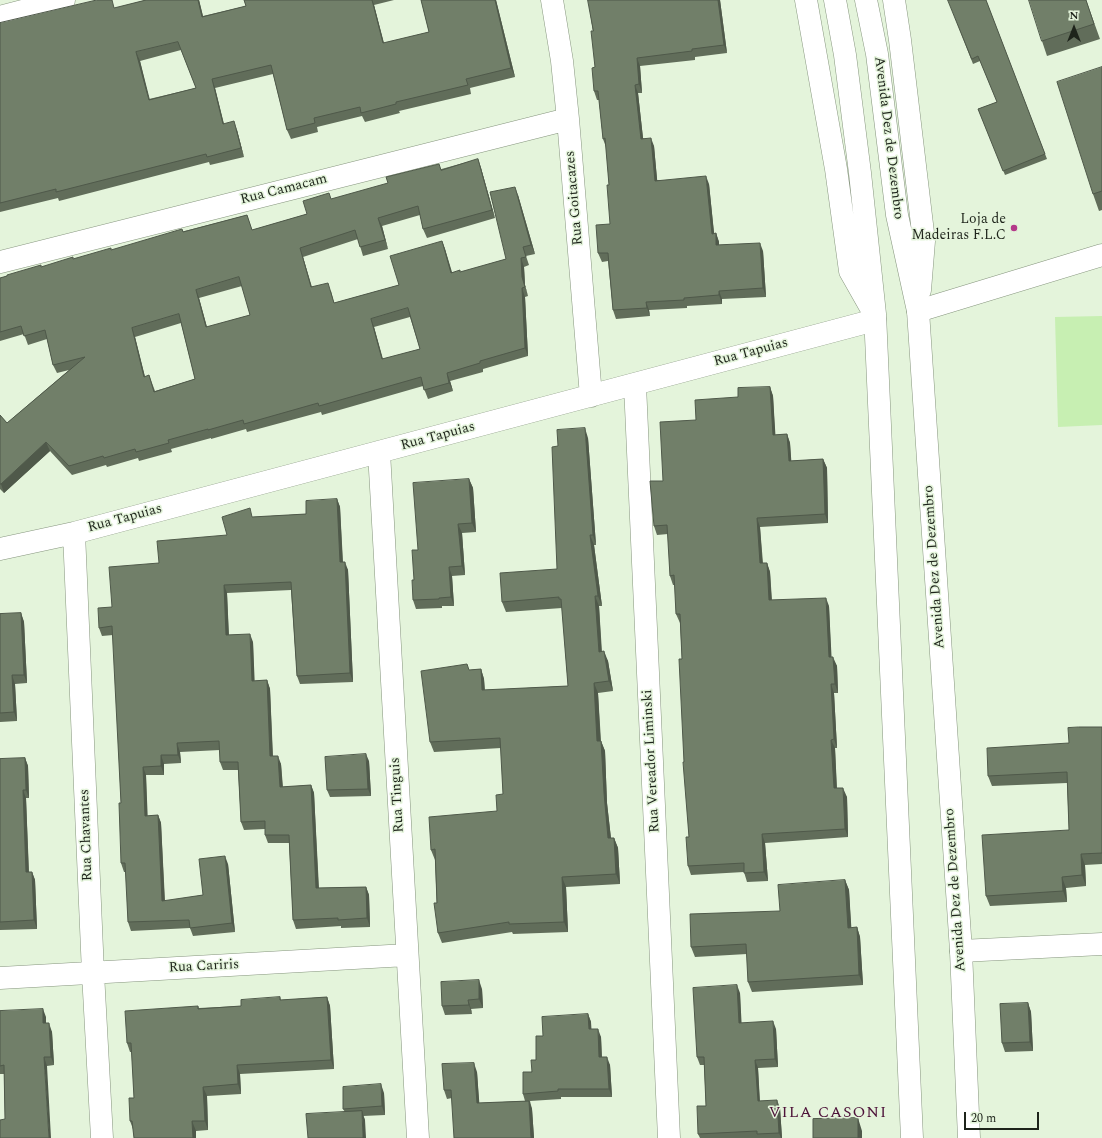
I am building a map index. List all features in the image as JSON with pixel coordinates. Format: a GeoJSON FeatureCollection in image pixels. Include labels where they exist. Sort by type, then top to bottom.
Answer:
{"type":"FeatureCollection","features":[{"type":"Feature","properties":{"kind":"main road"},"geometry":{"type":"LineString","coordinates":[[0,17],[64,0]]}},
{"type":"Feature","properties":{"kind":"main road","name":"Rua Goitacazes"},"geometry":{"type":"LineString","coordinates":[[552,0],[562,61],[568,119],[591,396]]}},
{"type":"Feature","properties":{"kind":"main road"},"geometry":{"type":"LineString","coordinates":[[806,0],[836,170],[850,271],[875,317]]}},
{"type":"Feature","properties":{"kind":"main road"},"geometry":{"type":"LineString","coordinates":[[835,0],[845,55],[860,173],[875,317],[912,1138]]}},
{"type":"Feature","properties":{"kind":"main road","name":"Avenida Dez de Dezembro"},"geometry":{"type":"LineString","coordinates":[[866,0],[877,54],[897,215],[918,311],[961,951],[969,1138]]}},
{"type":"Feature","properties":{"kind":"main road"},"geometry":{"type":"LineString","coordinates":[[894,0],[924,241],[918,311],[1102,255]]}},
{"type":"Feature","properties":{"kind":"main road","name":"Rua Camacam"},"geometry":{"type":"LineString","coordinates":[[0,262],[568,119]]}},
{"type":"Feature","properties":{"kind":"main road","name":"Rua Tapuias"},"geometry":{"type":"LineString","coordinates":[[0,549],[74,533],[635,385],[875,317]]}},
{"type":"Feature","properties":{"kind":"main road","name":"Rua Vereador Liminski"},"geometry":{"type":"LineString","coordinates":[[635,385],[669,1138]]}},
{"type":"Feature","properties":{"kind":"main road","name":"Rua Tinguis"},"geometry":{"type":"LineString","coordinates":[[379,452],[418,1138]]}},
{"type":"Feature","properties":{"kind":"main road","name":"Rua Chavantes"},"geometry":{"type":"LineString","coordinates":[[74,533],[92,973],[102,1138]]}},
{"type":"Feature","properties":{"kind":"main road"},"geometry":{"type":"LineString","coordinates":[[961,951],[1102,944]]}},
{"type":"Feature","properties":{"kind":"main road","name":"Rua Cariris"},"geometry":{"type":"LineString","coordinates":[[0,978],[407,955]]}},
{"type":"Feature","properties":{"kind":"green space"},"geometry":{"type":"Polygon","coordinates":[[[1102,316],[1102,425],[1058,427],[1055,317],[1102,316]]]}},
{"type":"Feature","properties":{"kind":"building"},"geometry":{"type":"Polygon","coordinates":[[[97,0],[112,0],[114,8],[146,0],[198,0],[202,17],[246,6],[244,0],[372,0],[383,43],[429,32],[421,0],[495,0],[511,68],[466,79],[468,85],[396,102],[396,104],[361,113],[360,107],[314,118],[315,123],[287,130],[271,65],[212,79],[223,124],[234,121],[241,148],[207,157],[206,154],[56,192],[56,189],[0,203],[0,23],[97,0]],[[178,42],[136,52],[149,100],[196,88],[178,42]]]}},
{"type":"Feature","properties":{"kind":"building"},"geometry":{"type":"Polygon","coordinates":[[[588,0],[718,0],[724,45],[692,49],[692,51],[637,58],[639,84],[635,85],[641,139],[651,138],[655,181],[706,176],[712,234],[716,233],[716,245],[760,243],[763,288],[719,291],[719,295],[684,298],[684,300],[646,302],[647,308],[613,310],[608,253],[598,253],[596,225],[610,224],[607,185],[609,185],[605,138],[603,139],[598,91],[594,91],[592,68],[595,67],[591,31],[593,31],[588,0]]]}},
{"type":"Feature","properties":{"kind":"building"},"geometry":{"type":"Polygon","coordinates":[[[948,0],[986,0],[1045,154],[1003,171],[978,109],[997,102],[978,56],[972,59],[948,0]]]}},
{"type":"Feature","properties":{"kind":"building"},"geometry":{"type":"Polygon","coordinates":[[[1029,0],[1086,0],[1094,24],[1042,41],[1029,0]]]}},
{"type":"Feature","properties":{"kind":"building"},"geometry":{"type":"Polygon","coordinates":[[[1102,67],[1102,191],[1093,194],[1057,82],[1102,67]]]}},
{"type":"Feature","properties":{"kind":"building"},"geometry":{"type":"Polygon","coordinates":[[[478,159],[492,210],[423,229],[418,206],[378,218],[385,240],[360,247],[355,230],[300,248],[311,287],[328,283],[334,303],[399,285],[390,256],[442,241],[451,273],[460,270],[460,272],[506,259],[490,192],[515,187],[531,245],[523,247],[526,257],[521,258],[522,277],[525,287],[522,288],[525,348],[480,361],[480,363],[447,373],[449,383],[424,390],[421,377],[319,406],[318,403],[244,424],[243,420],[168,440],[169,443],[136,452],[135,449],[104,458],[103,456],[69,466],[46,442],[0,484],[0,415],[7,423],[85,357],[53,365],[45,330],[24,336],[21,326],[0,332],[0,278],[41,265],[41,267],[73,257],[73,259],[111,248],[111,250],[182,229],[183,232],[247,215],[252,230],[307,214],[303,201],[329,193],[331,199],[388,183],[386,177],[439,164],[441,170],[478,159]],[[239,277],[196,290],[206,327],[250,315],[239,277]],[[408,308],[371,319],[382,359],[420,349],[408,308]],[[179,314],[132,328],[144,377],[149,375],[154,392],[195,379],[179,314]]]}},
{"type":"Feature","properties":{"kind":"building"},"geometry":{"type":"Polygon","coordinates":[[[770,387],[773,435],[787,434],[789,461],[823,459],[825,514],[757,518],[760,563],[767,563],[769,600],[826,598],[829,657],[833,657],[835,684],[831,684],[834,739],[831,740],[834,788],[843,788],[845,829],[762,834],[764,872],[744,873],[744,863],[688,866],[686,837],[689,837],[683,762],[679,659],[682,659],[680,614],[676,614],[674,575],[670,576],[667,525],[654,526],[650,481],[663,481],[660,422],[696,420],[695,400],[738,397],[738,388],[770,387]]]}},
{"type":"Feature","properties":{"kind":"building"},"geometry":{"type":"Polygon","coordinates":[[[585,428],[593,535],[590,535],[598,596],[595,596],[599,652],[604,651],[609,681],[594,683],[597,741],[601,741],[608,838],[614,838],[616,874],[562,877],[564,922],[509,924],[509,922],[438,933],[434,903],[437,903],[435,849],[431,850],[429,817],[497,811],[496,795],[503,794],[500,738],[430,742],[421,671],[467,664],[469,670],[481,669],[482,690],[568,686],[561,599],[559,599],[559,597],[502,602],[500,573],[557,569],[552,447],[558,446],[557,430],[585,428]]]}},
{"type":"Feature","properties":{"kind":"building"},"geometry":{"type":"Polygon","coordinates":[[[469,479],[472,523],[458,524],[462,566],[449,567],[451,597],[413,600],[412,580],[414,580],[412,550],[418,550],[413,483],[469,479]]]}},
{"type":"Feature","properties":{"kind":"building"},"geometry":{"type":"Polygon","coordinates":[[[337,499],[340,562],[345,562],[350,673],[297,676],[291,582],[224,585],[226,635],[250,634],[252,681],[267,680],[270,756],[278,756],[280,787],[311,785],[316,888],[366,887],[367,918],[338,920],[338,918],[293,920],[289,835],[265,835],[265,821],[241,822],[238,762],[220,762],[219,741],[177,743],[178,755],[161,755],[161,766],[143,767],[145,816],[158,815],[162,901],[203,895],[199,859],[225,856],[232,923],[190,928],[189,920],[128,922],[125,863],[121,863],[119,803],[121,803],[112,626],[99,628],[98,608],[112,607],[109,567],[159,563],[157,541],[227,535],[222,517],[250,508],[252,517],[306,514],[306,501],[337,499]]]}},
{"type":"Feature","properties":{"kind":"building"},"geometry":{"type":"Polygon","coordinates":[[[21,613],[24,675],[12,675],[14,712],[0,713],[0,614],[21,613]]]}},
{"type":"Feature","properties":{"kind":"building"},"geometry":{"type":"Polygon","coordinates":[[[1102,727],[1102,853],[1081,854],[1082,875],[1062,877],[1063,891],[986,896],[982,835],[1069,830],[1067,772],[988,776],[987,748],[1069,743],[1068,728],[1102,727]]]}},
{"type":"Feature","properties":{"kind":"building"},"geometry":{"type":"Polygon","coordinates":[[[366,754],[368,789],[327,790],[325,757],[366,754]]]}},
{"type":"Feature","properties":{"kind":"building"},"geometry":{"type":"Polygon","coordinates":[[[25,758],[26,790],[23,790],[26,872],[32,872],[34,920],[0,922],[0,759],[25,758]]]}},
{"type":"Feature","properties":{"kind":"building"},"geometry":{"type":"Polygon","coordinates":[[[845,880],[848,928],[857,927],[859,975],[748,982],[746,944],[691,947],[690,914],[780,911],[778,885],[845,880]]]}},
{"type":"Feature","properties":{"kind":"building"},"geometry":{"type":"Polygon","coordinates":[[[479,980],[479,999],[468,1000],[469,1005],[442,1006],[441,982],[479,980]]]}},
{"type":"Feature","properties":{"kind":"building"},"geometry":{"type":"Polygon","coordinates":[[[737,985],[739,1023],[773,1021],[775,1059],[755,1060],[758,1101],[777,1100],[779,1133],[757,1134],[757,1131],[698,1134],[697,1106],[706,1106],[704,1057],[697,1057],[693,988],[737,985]]]}},
{"type":"Feature","properties":{"kind":"building"},"geometry":{"type":"Polygon","coordinates":[[[280,997],[280,1000],[327,997],[331,1060],[237,1065],[238,1084],[203,1087],[205,1121],[192,1121],[193,1138],[134,1138],[132,1121],[130,1121],[129,1098],[134,1098],[131,1043],[127,1043],[125,1011],[198,1006],[198,1009],[241,1006],[241,1000],[280,997]]]}},
{"type":"Feature","properties":{"kind":"building"},"geometry":{"type":"Polygon","coordinates":[[[1028,1003],[1030,1042],[1002,1043],[1000,1004],[1028,1003]]]}},
{"type":"Feature","properties":{"kind":"building"},"geometry":{"type":"Polygon","coordinates":[[[43,1009],[43,1023],[49,1023],[51,1057],[44,1057],[49,1138],[0,1138],[0,1120],[5,1119],[4,1065],[0,1066],[0,1011],[43,1009]]]}},
{"type":"Feature","properties":{"kind":"building"},"geometry":{"type":"Polygon","coordinates":[[[588,1014],[589,1029],[598,1029],[599,1057],[607,1057],[609,1089],[558,1089],[558,1091],[523,1094],[523,1072],[532,1072],[531,1060],[536,1060],[536,1036],[543,1036],[542,1017],[588,1014]]]}},
{"type":"Feature","properties":{"kind":"building"},"geometry":{"type":"Polygon","coordinates":[[[474,1063],[477,1103],[529,1101],[531,1138],[454,1138],[451,1090],[444,1090],[442,1064],[474,1063]]]}},
{"type":"Feature","properties":{"kind":"building"},"geometry":{"type":"Polygon","coordinates":[[[381,1084],[382,1106],[343,1109],[343,1087],[381,1084]]]}},
{"type":"Feature","properties":{"kind":"building"},"geometry":{"type":"Polygon","coordinates":[[[362,1111],[363,1138],[308,1138],[306,1114],[362,1111]]]}},
{"type":"Feature","properties":{"kind":"building"},"geometry":{"type":"Polygon","coordinates":[[[858,1118],[858,1138],[813,1138],[813,1119],[858,1118]]]}},
{"type":"Feature","properties":{"kind":"place","name":"Loja de Madeiras F.L.C"},"geometry":{"type":"Point","coordinates":[1014,228]}},
{"type":"Feature","properties":{"kind":"district","name":"VILA CASONI"},"geometry":{"type":"Point","coordinates":[828,1114]}}]}
